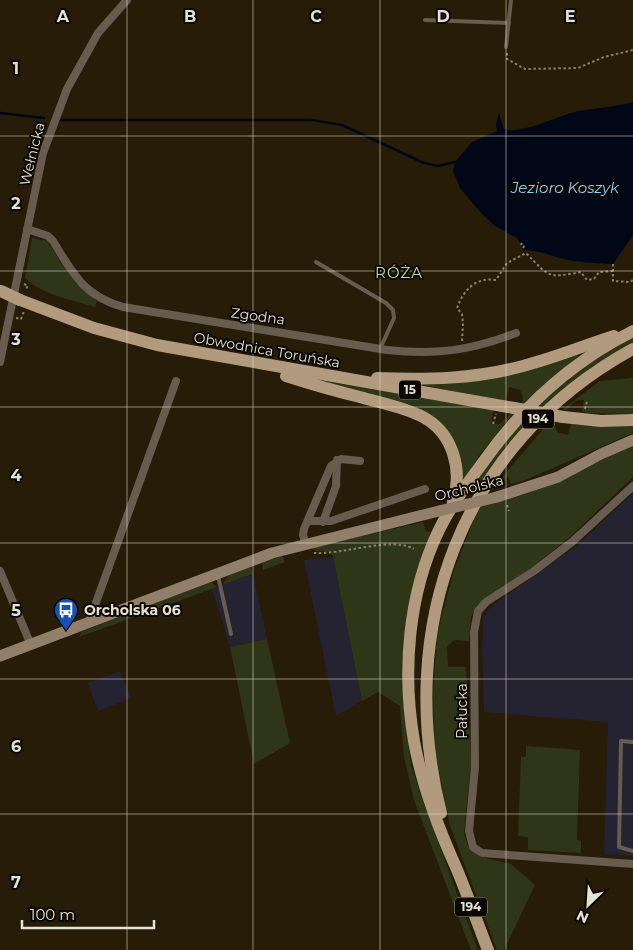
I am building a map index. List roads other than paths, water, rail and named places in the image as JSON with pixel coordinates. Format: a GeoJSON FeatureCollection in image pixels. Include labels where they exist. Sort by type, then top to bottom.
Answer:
{"type":"FeatureCollection","features":[{"type":"Feature","properties":{"kind":"main road","name":"Obwodnica Toruńska"},"geometry":{"type":"LineString","coordinates":[[0,291],[58,316],[115,335],[230,360],[563,417],[601,421],[633,420]]}},
{"type":"Feature","properties":{"kind":"main road","name":"15"},"geometry":{"type":"LineString","coordinates":[[305,373],[340,377],[409,379],[478,376],[533,364],[633,330]]}},
{"type":"Feature","properties":{"kind":"main road","name":"194"},"geometry":{"type":"LineString","coordinates":[[488,950],[455,864],[437,824],[420,767],[414,739],[409,669],[410,640],[419,591],[443,513],[489,452],[528,407],[576,366],[633,330]]}},
{"type":"Feature","properties":{"kind":"main road","name":"194"},"geometry":{"type":"LineString","coordinates":[[455,864],[432,771],[425,700],[427,651],[443,579],[471,510],[493,475],[516,444],[569,392],[599,369],[632,350]]}},
{"type":"Feature","properties":{"kind":"main road"},"geometry":{"type":"LineString","coordinates":[[230,360],[408,411],[429,421],[447,440],[456,463],[455,494],[443,513]]}},
{"type":"Feature","properties":{"kind":"street","name":"Wełnicka"},"geometry":{"type":"LineString","coordinates":[[0,362],[42,153],[59,106],[98,34],[127,0]]}},
{"type":"Feature","properties":{"kind":"street","name":"Zgodna"},"geometry":{"type":"LineString","coordinates":[[28,229],[48,236],[75,277],[95,297],[105,302],[199,321],[266,329],[420,354],[463,350],[488,344],[516,333]]}},
{"type":"Feature","properties":{"kind":"street"},"geometry":{"type":"LineString","coordinates":[[89,622],[176,381]]}},
{"type":"Feature","properties":{"kind":"street","name":"Orcholska"},"geometry":{"type":"LineString","coordinates":[[0,656],[272,554],[309,549],[501,498],[558,477],[601,454],[633,440]]}},
{"type":"Feature","properties":{"kind":"street"},"geometry":{"type":"LineString","coordinates":[[309,549],[303,533],[331,466],[337,460],[360,460]]}},
{"type":"Feature","properties":{"kind":"street"},"geometry":{"type":"LineString","coordinates":[[323,522],[336,486],[337,460]]}},
{"type":"Feature","properties":{"kind":"street","name":"Pałucka"},"geometry":{"type":"LineString","coordinates":[[631,864],[482,853],[473,847],[469,831],[474,767],[474,632],[478,611],[486,602],[534,571],[572,542],[633,486]]}},
{"type":"Feature","properties":{"kind":"street","name":"Orcholska"},"geometry":{"type":"LineString","coordinates":[[308,521],[323,522],[352,515],[425,489]]}},
{"type":"Feature","properties":{"kind":"street"},"geometry":{"type":"LineString","coordinates":[[0,571],[31,644]]}},
{"type":"Feature","properties":{"kind":"lane"},"geometry":{"type":"LineString","coordinates":[[506,47],[511,0]]}},
{"type":"Feature","properties":{"kind":"lane"},"geometry":{"type":"LineString","coordinates":[[425,20],[509,23]]}},
{"type":"Feature","properties":{"kind":"lane"},"geometry":{"type":"LineString","coordinates":[[316,262],[386,303],[393,310],[394,318],[380,349]]}},
{"type":"Feature","properties":{"kind":"lane"},"geometry":{"type":"LineString","coordinates":[[218,574],[231,634]]}},
{"type":"Feature","properties":{"kind":"lane"},"geometry":{"type":"LineString","coordinates":[[631,864],[631,851],[619,847],[621,742],[633,742]]}},
{"type":"Feature","properties":{"kind":"water","name":"Jezioro Koszyk"},"geometry":{"type":"Polygon","coordinates":[[[633,102],[633,235],[613,264],[574,261],[537,251],[524,250],[517,238],[495,226],[460,188],[453,171],[455,162],[472,142],[497,131],[496,124],[499,113],[504,129],[512,130],[530,127],[579,111],[633,102]]]}},
{"type":"Feature","properties":{"kind":"waterway"},"geometry":{"type":"LineString","coordinates":[[0,113],[44,118]]}},
{"type":"Feature","properties":{"kind":"waterway"},"geometry":{"type":"LineString","coordinates":[[58,120],[313,120],[342,125],[424,163],[438,166],[455,162]]}},
{"type":"Feature","properties":{"kind":"place","name":"Orcholska 06"},"geometry":{"type":"Point","coordinates":[66,631]}},
{"type":"Feature","properties":{"kind":"district","name":"RÓŻA"},"geometry":{"type":"Point","coordinates":[399,273]}}]}
